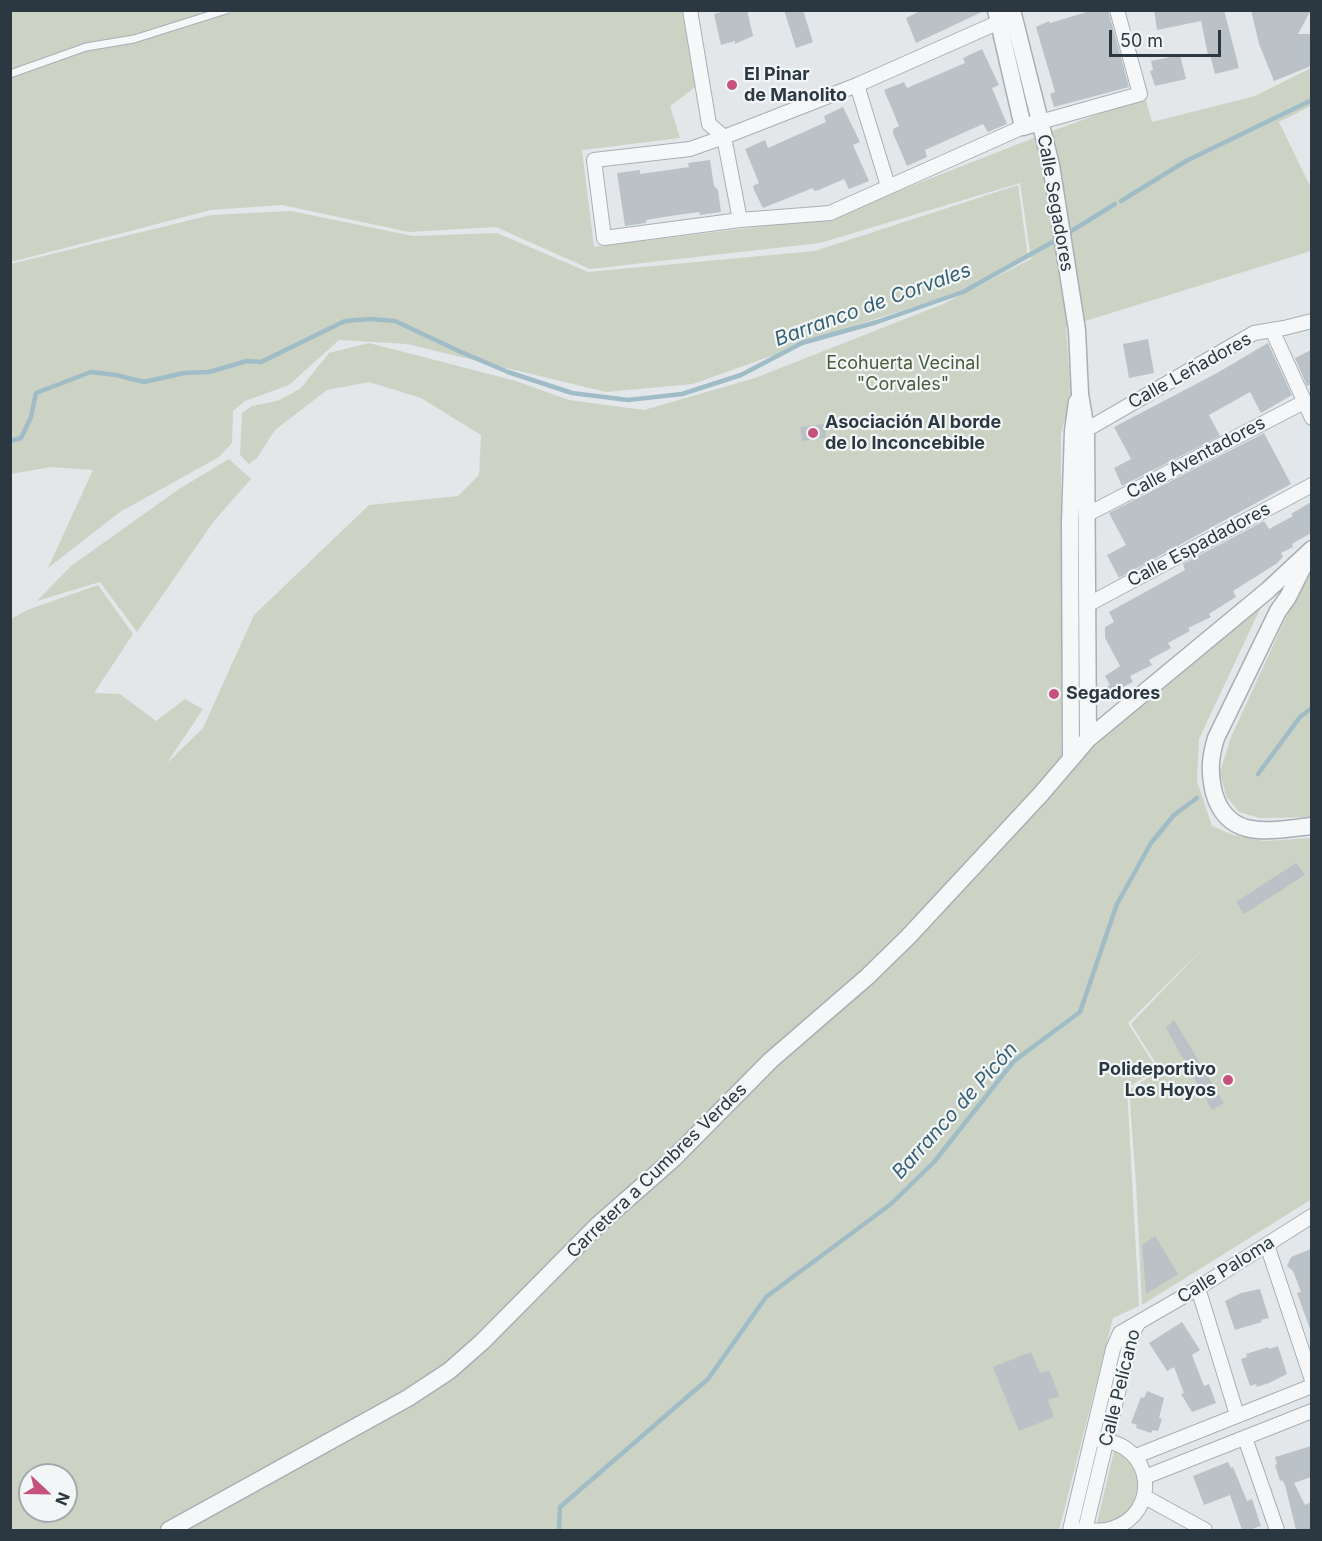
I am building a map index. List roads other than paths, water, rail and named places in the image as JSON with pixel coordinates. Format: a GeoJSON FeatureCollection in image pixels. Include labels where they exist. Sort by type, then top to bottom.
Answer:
{"type":"FeatureCollection","features":[{"type":"Feature","properties":{"kind":"street"},"geometry":{"type":"LineString","coordinates":[[690,10],[709,124],[724,138],[740,220]]}},
{"type":"Feature","properties":{"kind":"street"},"geometry":{"type":"LineString","coordinates":[[1023,127],[1009,14],[857,84],[724,138],[690,148],[594,160],[604,238],[740,220],[830,213],[1023,127],[1140,94],[1117,10]]}},
{"type":"Feature","properties":{"kind":"street","name":"Calle Segadores"},"geometry":{"type":"LineString","coordinates":[[1009,14],[1052,165],[1077,330],[1080,430],[1088,514],[1088,739]]}},
{"type":"Feature","properties":{"kind":"street"},"geometry":{"type":"LineString","coordinates":[[857,84],[888,186]]}},
{"type":"Feature","properties":{"kind":"street","name":"Calle Leñadores"},"geometry":{"type":"LineString","coordinates":[[1080,430],[1254,333],[1311,321]]}},
{"type":"Feature","properties":{"kind":"street"},"geometry":{"type":"LineString","coordinates":[[1272,330],[1311,418]]}},
{"type":"Feature","properties":{"kind":"street","name":"Calle Aventadores"},"geometry":{"type":"LineString","coordinates":[[1088,514],[1304,402]]}},
{"type":"Feature","properties":{"kind":"street","name":"Calle Segadores"},"geometry":{"type":"LineString","coordinates":[[1071,758],[1070,522],[1080,430]]}},
{"type":"Feature","properties":{"kind":"street","name":"Calle Espadadores"},"geometry":{"type":"LineString","coordinates":[[1087,605],[1311,485]]}},
{"type":"Feature","properties":{"kind":"street"},"geometry":{"type":"LineString","coordinates":[[1311,549],[1216,738],[1210,759],[1211,779],[1218,806],[1223,814],[1238,826],[1252,830],[1311,826]]}},
{"type":"Feature","properties":{"kind":"street","name":"Carretera a Cumbres Verdes"},"geometry":{"type":"LineString","coordinates":[[169,1530],[408,1398],[449,1371],[599,1224],[672,1160],[771,1060],[867,978],[1041,794],[1088,739],[1274,585],[1311,549]]}},
{"type":"Feature","properties":{"kind":"street"},"geometry":{"type":"LineString","coordinates":[[1274,585],[1277,602],[1283,604]]}},
{"type":"Feature","properties":{"kind":"street","name":"Calle Paloma"},"geometry":{"type":"LineString","coordinates":[[1139,1322],[1198,1288],[1311,1216]]}},
{"type":"Feature","properties":{"kind":"street"},"geometry":{"type":"LineString","coordinates":[[1267,1245],[1311,1380]]}},
{"type":"Feature","properties":{"kind":"street"},"geometry":{"type":"LineString","coordinates":[[1198,1288],[1238,1415]]}},
{"type":"Feature","properties":{"kind":"street","name":"Calle Pelícano"},"geometry":{"type":"LineString","coordinates":[[1070,1530],[1113,1349],[1120,1333],[1139,1322]]}},
{"type":"Feature","properties":{"kind":"street","name":"Calle Pelícano"},"geometry":{"type":"LineString","coordinates":[[1085,1530],[1132,1334],[1139,1322]]}},
{"type":"Feature","properties":{"kind":"street"},"geometry":{"type":"LineString","coordinates":[[1136,1456],[1311,1386]]}},
{"type":"Feature","properties":{"kind":"street"},"geometry":{"type":"LineString","coordinates":[[1145,1477],[1311,1411]]}},
{"type":"Feature","properties":{"kind":"street"},"geometry":{"type":"LineString","coordinates":[[1245,1438],[1277,1530]]}},
{"type":"Feature","properties":{"kind":"street"},"geometry":{"type":"LineString","coordinates":[[1070,1530],[1110,1529],[1132,1525],[1145,1497],[1145,1477],[1136,1456],[1123,1446],[1107,1441],[1091,1440]]}},
{"type":"Feature","properties":{"kind":"street"},"geometry":{"type":"LineString","coordinates":[[1145,1497],[1205,1530]]}},
{"type":"Feature","properties":{"kind":"lane"},"geometry":{"type":"LineString","coordinates":[[10,74],[86,46],[134,39],[226,10]]}},
{"type":"Feature","properties":{"kind":"waterway","name":"Barranco de Corvales"},"geometry":{"type":"LineString","coordinates":[[1121,201],[1186,161],[1312,100]]}},
{"type":"Feature","properties":{"kind":"waterway","name":"Barranco de Corvales"},"geometry":{"type":"LineString","coordinates":[[1065,235],[1115,204]]}},
{"type":"Feature","properties":{"kind":"waterway","name":"Barranco de Corvales"},"geometry":{"type":"LineString","coordinates":[[10,441],[21,438],[31,417],[36,393],[91,372],[144,382],[184,373],[209,372],[247,361],[261,362],[345,321],[370,319],[395,321],[508,372],[572,393],[628,400],[682,394],[741,375],[802,343],[877,322],[963,292],[1058,239]]}},
{"type":"Feature","properties":{"kind":"waterway","name":"Barranco de Picón"},"geometry":{"type":"LineString","coordinates":[[1258,774],[1300,717],[1312,708]]}},
{"type":"Feature","properties":{"kind":"waterway","name":"Barranco de Picón"},"geometry":{"type":"LineString","coordinates":[[559,1530],[560,1507],[708,1379],[766,1297],[891,1204],[934,1162],[1014,1061],[1080,1012],[1117,904],[1151,843],[1174,815],[1197,798]]}},
{"type":"Feature","properties":{"kind":"place","name":"El Pinar de Manolito"},"geometry":{"type":"Point","coordinates":[732,85]}},
{"type":"Feature","properties":{"kind":"place","name":"Asociación Al borde de lo Inconcebible"},"geometry":{"type":"Point","coordinates":[813,433]}},
{"type":"Feature","properties":{"kind":"place","name":"Segadores"},"geometry":{"type":"Point","coordinates":[1054,694]}},
{"type":"Feature","properties":{"kind":"place","name":"Polideportivo Los Hoyos"},"geometry":{"type":"Point","coordinates":[1228,1080]}},
{"type":"Feature","properties":{"kind":"park label","name":"Ecohuerta Vecinal \"Corvales\""},"geometry":{"type":"Point","coordinates":[903,374]}}]}
